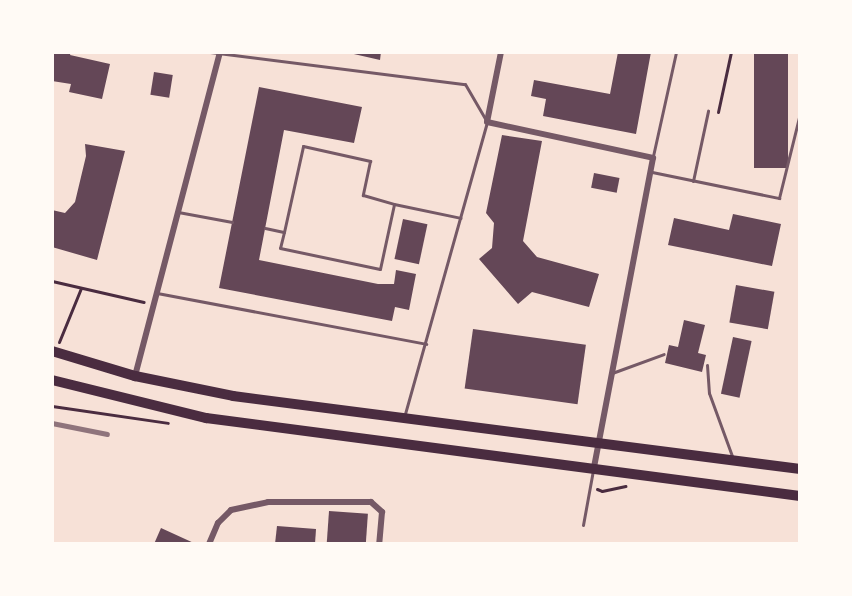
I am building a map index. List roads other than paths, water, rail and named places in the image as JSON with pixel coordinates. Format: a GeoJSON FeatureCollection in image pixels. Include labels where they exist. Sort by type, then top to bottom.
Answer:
{"type":"FeatureCollection","features":[{"type":"Feature","properties":{"kind":"main road"},"geometry":{"type":"LineString","coordinates":[[54,352],[135,376],[233,396],[800,469]]}},
{"type":"Feature","properties":{"kind":"main road"},"geometry":{"type":"LineString","coordinates":[[52,380],[206,418],[800,496]]}},
{"type":"Feature","properties":{"kind":"street"},"geometry":{"type":"LineString","coordinates":[[501,52],[487,122],[653,158],[594,468]]}},
{"type":"Feature","properties":{"kind":"street"},"geometry":{"type":"LineString","coordinates":[[135,376],[220,53]]}},
{"type":"Feature","properties":{"kind":"street"},"geometry":{"type":"LineString","coordinates":[[209,543],[218,523],[231,510],[268,502],[371,502],[382,512],[380,543]]}},
{"type":"Feature","properties":{"kind":"lane"},"geometry":{"type":"LineString","coordinates":[[210,52],[465,84],[487,122],[404,418]]}},
{"type":"Feature","properties":{"kind":"lane"},"geometry":{"type":"LineString","coordinates":[[653,158],[676,52]]}},
{"type":"Feature","properties":{"kind":"lane"},"geometry":{"type":"LineString","coordinates":[[693,181],[708,111]]}},
{"type":"Feature","properties":{"kind":"lane"},"geometry":{"type":"LineString","coordinates":[[650,172],[779,198],[800,113]]}},
{"type":"Feature","properties":{"kind":"lane"},"geometry":{"type":"LineString","coordinates":[[394,204],[380,269],[280,248],[303,146],[370,161],[363,195],[461,218]]}},
{"type":"Feature","properties":{"kind":"lane"},"geometry":{"type":"LineString","coordinates":[[178,212],[232,222]]}},
{"type":"Feature","properties":{"kind":"lane"},"geometry":{"type":"LineString","coordinates":[[265,228],[284,232]]}},
{"type":"Feature","properties":{"kind":"lane"},"geometry":{"type":"LineString","coordinates":[[157,293],[426,344]]}},
{"type":"Feature","properties":{"kind":"lane"},"geometry":{"type":"LineString","coordinates":[[611,374],[664,354]]}},
{"type":"Feature","properties":{"kind":"lane"},"geometry":{"type":"LineString","coordinates":[[707,365],[709,393],[733,461]]}},
{"type":"Feature","properties":{"kind":"lane"},"geometry":{"type":"LineString","coordinates":[[583,525],[594,468]]}},
{"type":"Feature","properties":{"kind":"railway"},"geometry":{"type":"LineString","coordinates":[[52,423],[107,434]]}}]}
